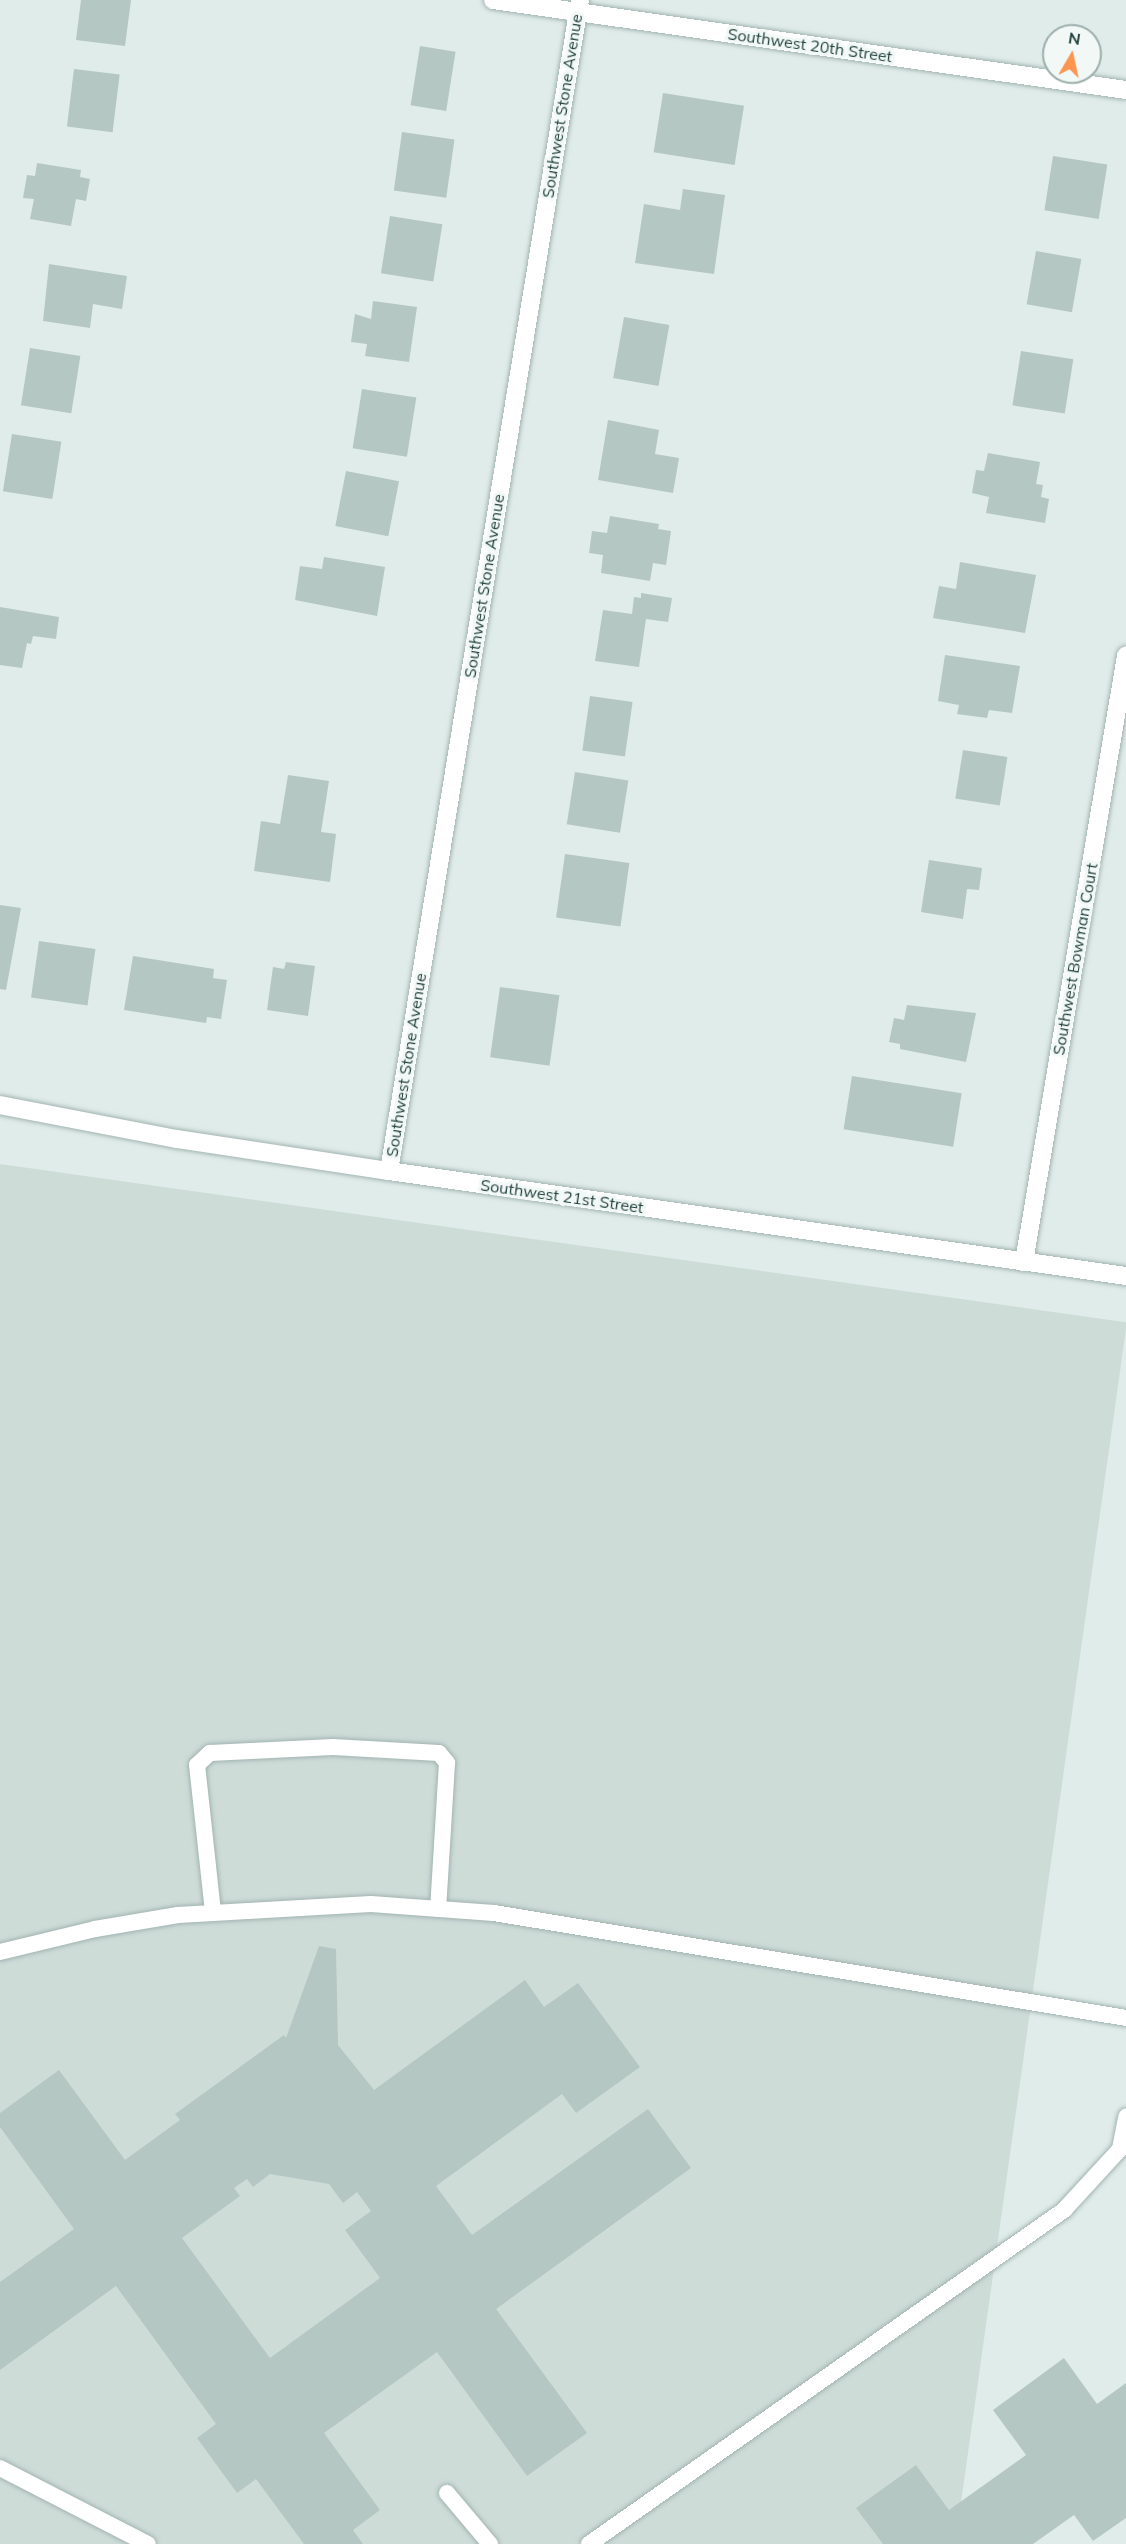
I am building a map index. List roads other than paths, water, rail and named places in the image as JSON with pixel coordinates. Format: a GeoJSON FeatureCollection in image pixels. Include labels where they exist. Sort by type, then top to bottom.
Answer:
{"type":"FeatureCollection","features":[{"type":"Feature","properties":{"kind":"street","name":"Southwest 20th Street"},"geometry":{"type":"LineString","coordinates":[[494,0],[579,6],[1126,90]]}},
{"type":"Feature","properties":{"kind":"street","name":"Southwest Stone Avenue"},"geometry":{"type":"LineString","coordinates":[[389,1171],[579,6]]}},
{"type":"Feature","properties":{"kind":"street","name":"Southwest Bowman Court"},"geometry":{"type":"LineString","coordinates":[[1024,1262],[1126,656]]}},
{"type":"Feature","properties":{"kind":"street","name":"Southwest 21st Street"},"geometry":{"type":"LineString","coordinates":[[0,1106],[177,1139],[1126,1276]]}},
{"type":"Feature","properties":{"kind":"lane"},"geometry":{"type":"LineString","coordinates":[[213,1912],[197,1765],[210,1753],[333,1747],[439,1752],[447,1763],[438,1909]]}},
{"type":"Feature","properties":{"kind":"lane"},"geometry":{"type":"LineString","coordinates":[[0,1952],[95,1929],[213,1912],[360,1904],[494,1913],[1126,2018]]}},
{"type":"Feature","properties":{"kind":"lane"},"geometry":{"type":"LineString","coordinates":[[589,2544],[1064,2210],[1120,2150],[1126,2117]]}},
{"type":"Feature","properties":{"kind":"lane"},"geometry":{"type":"LineString","coordinates":[[0,2468],[148,2544]]}},
{"type":"Feature","properties":{"kind":"lane"},"geometry":{"type":"LineString","coordinates":[[447,2493],[490,2544]]}}]}
